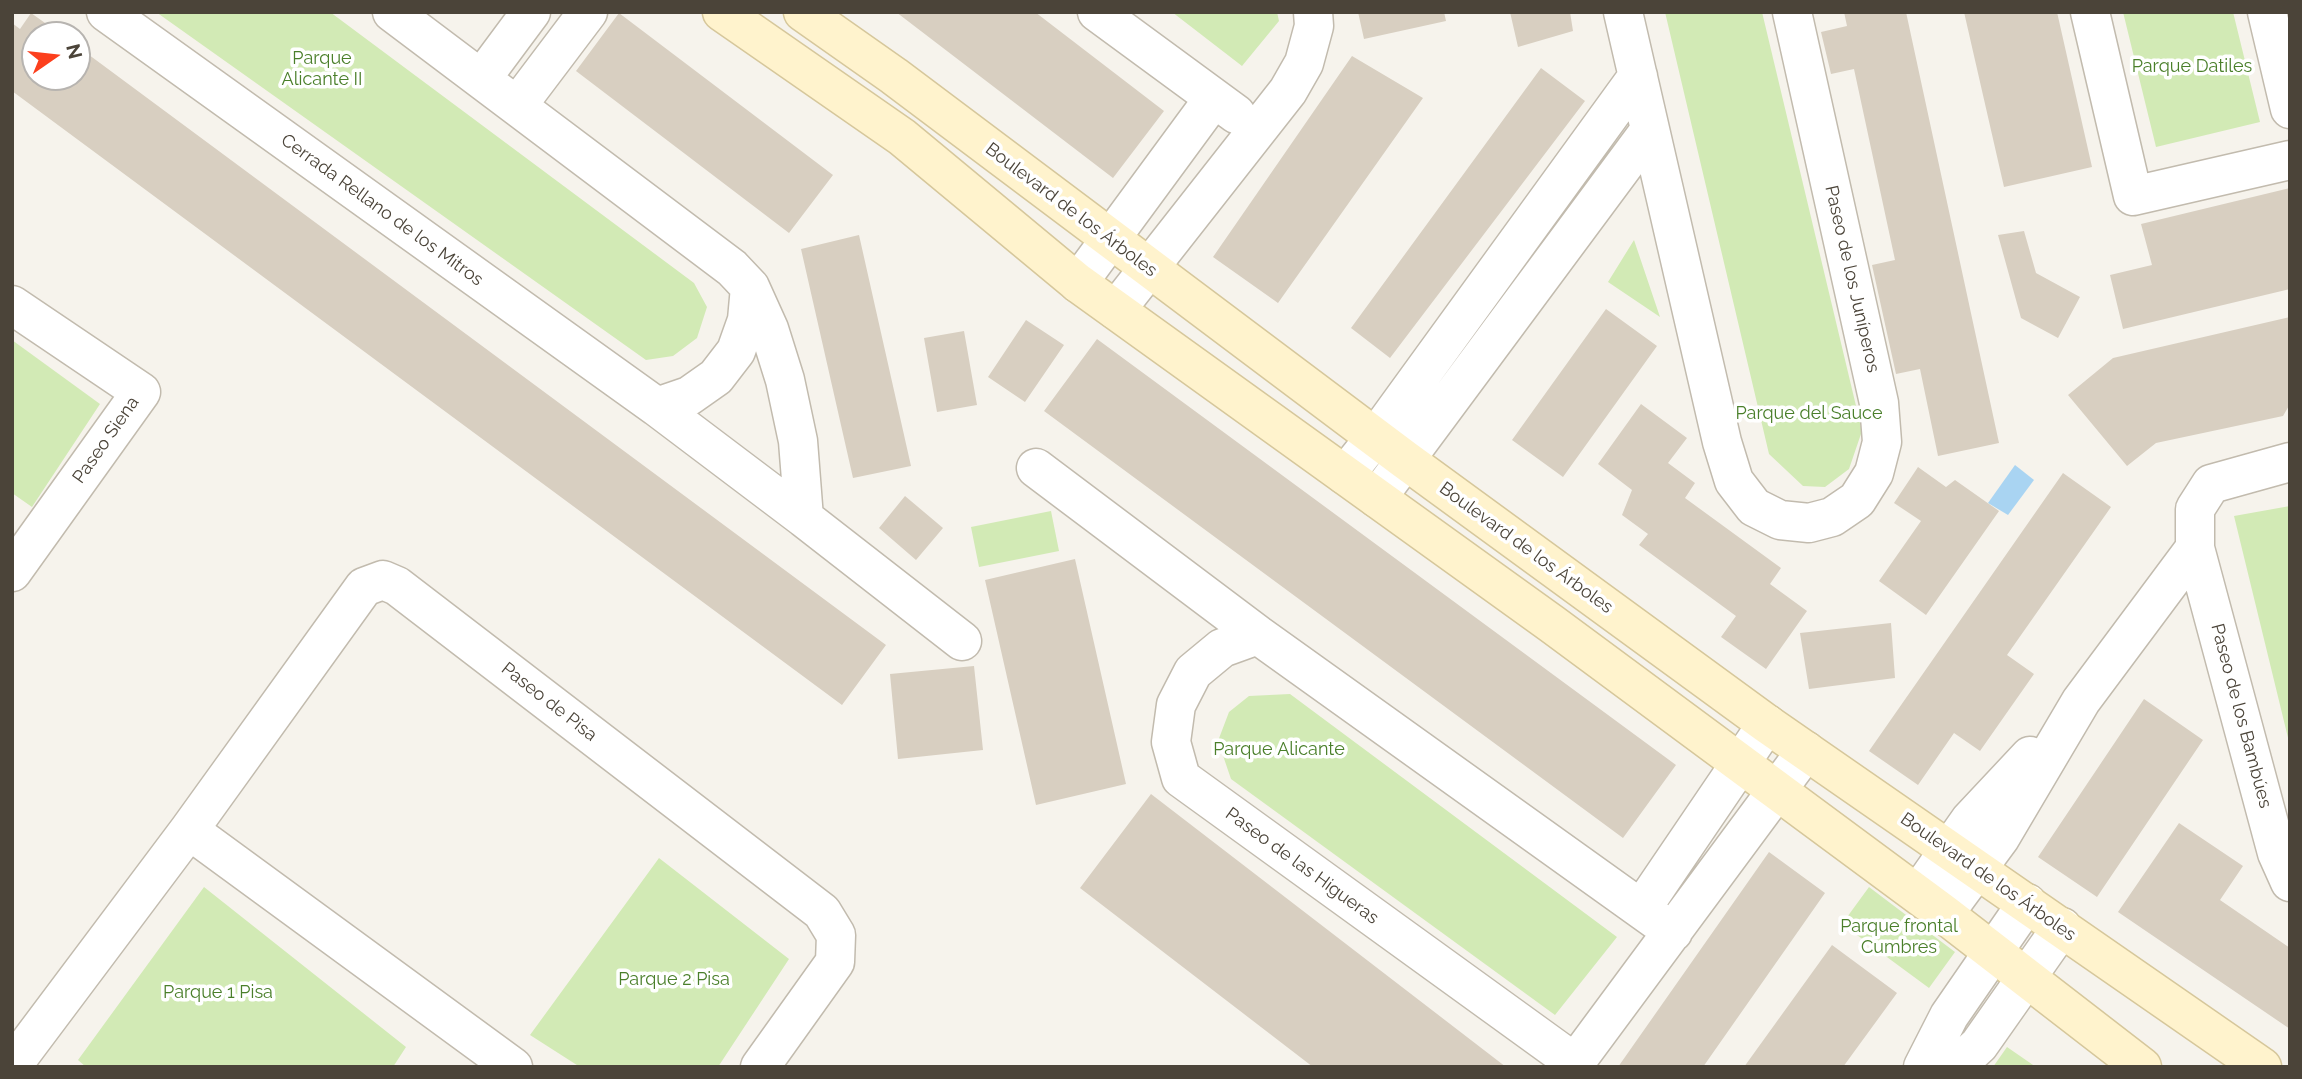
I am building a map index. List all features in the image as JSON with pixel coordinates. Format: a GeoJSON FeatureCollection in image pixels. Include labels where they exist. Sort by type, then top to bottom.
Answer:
{"type":"FeatureCollection","features":[{"type":"Feature","properties":{"kind":"main road"},"geometry":{"type":"LineString","coordinates":[[722,12],[902,137],[1078,283],[1552,624],[1931,904],[2142,1067]]}},
{"type":"Feature","properties":{"kind":"main road","name":"Boulevard de los Árboles"},"geometry":{"type":"LineString","coordinates":[[803,12],[894,76],[1374,437],[1767,724],[2262,1067]]}},
{"type":"Feature","properties":{"kind":"street","name":"Cerrada Rellano de los Mitros"},"geometry":{"type":"LineString","coordinates":[[106,12],[657,407],[804,517],[962,641]]}},
{"type":"Feature","properties":{"kind":"street"},"geometry":{"type":"LineString","coordinates":[[392,12],[732,268],[750,287],[769,329],[785,380],[798,440],[804,517]]}},
{"type":"Feature","properties":{"kind":"street"},"geometry":{"type":"LineString","coordinates":[[482,78],[531,12]]}},
{"type":"Feature","properties":{"kind":"street"},"geometry":{"type":"LineString","coordinates":[[517,106],[588,12]]}},
{"type":"Feature","properties":{"kind":"street"},"geometry":{"type":"LineString","coordinates":[[1097,12],[1257,130]]}},
{"type":"Feature","properties":{"kind":"street"},"geometry":{"type":"LineString","coordinates":[[1116,310],[1287,91],[1304,63],[1314,26],[1313,12]]}},
{"type":"Feature","properties":{"kind":"street","name":"Paseo de los Juníperos"},"geometry":{"type":"LineString","coordinates":[[1623,12],[1721,442],[1734,481],[1754,507],[1780,520],[1809,523],[1832,517],[1857,500],[1874,473],[1882,442],[1880,403],[1792,12]]}},
{"type":"Feature","properties":{"kind":"street"},"geometry":{"type":"LineString","coordinates":[[2091,12],[2133,196],[2290,160]]}},
{"type":"Feature","properties":{"kind":"street"},"geometry":{"type":"LineString","coordinates":[[2277,30],[2290,109]]}},
{"type":"Feature","properties":{"kind":"street"},"geometry":{"type":"LineString","coordinates":[[1345,475],[1638,76]]}},
{"type":"Feature","properties":{"kind":"street"},"geometry":{"type":"LineString","coordinates":[[1078,283],[1214,98]]}},
{"type":"Feature","properties":{"kind":"street"},"geometry":{"type":"LineString","coordinates":[[1377,498],[1650,130]]}},
{"type":"Feature","properties":{"kind":"street"},"geometry":{"type":"LineString","coordinates":[[657,407],[688,396],[716,377],[736,351],[744,330],[750,287]]}},
{"type":"Feature","properties":{"kind":"street","name":"Paseo Siena"},"geometry":{"type":"LineString","coordinates":[[12,305],[141,392],[19,550]]}},
{"type":"Feature","properties":{"kind":"street","name":"Paseo de los Bambúes"},"geometry":{"type":"LineString","coordinates":[[2290,462],[2211,484],[2195,509],[2195,548],[2277,853],[2290,882]]}},
{"type":"Feature","properties":{"kind":"street"},"geometry":{"type":"LineString","coordinates":[[1036,468],[1258,635],[1673,932]]}},
{"type":"Feature","properties":{"kind":"street"},"geometry":{"type":"LineString","coordinates":[[1931,904],[1962,859],[2000,838],[2081,701],[2195,548]]}},
{"type":"Feature","properties":{"kind":"street","name":"Paseo de Pisa"},"geometry":{"type":"LineString","coordinates":[[12,1066],[189,830],[364,587],[383,580],[397,586],[822,912],[836,935],[835,962],[760,1067]]}},
{"type":"Feature","properties":{"kind":"street","name":"Paseo de las Higueras"},"geometry":{"type":"LineString","coordinates":[[1258,635],[1222,648],[1193,672],[1175,705],[1171,742],[1181,778],[1574,1065],[1806,751]]}},
{"type":"Feature","properties":{"kind":"street"},"geometry":{"type":"LineString","coordinates":[[1642,908],[1767,724]]}},
{"type":"Feature","properties":{"kind":"street"},"geometry":{"type":"LineString","coordinates":[[189,830],[513,1067]]}},
{"type":"Feature","properties":{"kind":"street"},"geometry":{"type":"LineString","coordinates":[[1923,1067],[1949,1016],[1992,950],[2027,903]]}},
{"type":"Feature","properties":{"kind":"street"},"geometry":{"type":"LineString","coordinates":[[1955,1067],[1979,1045],[2062,928]]}},
{"type":"Feature","properties":{"kind":"green space","name":"Parque Alicante II"},"geometry":{"type":"Polygon","coordinates":[[[156,12],[330,12],[694,283],[707,307],[697,338],[673,356],[646,360],[156,12]]]}},
{"type":"Feature","properties":{"kind":"green space"},"geometry":{"type":"Polygon","coordinates":[[[1172,12],[1277,12],[1279,21],[1242,66],[1172,12]]]}},
{"type":"Feature","properties":{"kind":"green space","name":"Parque del Sauce"},"geometry":{"type":"Polygon","coordinates":[[[1665,12],[1762,12],[1862,431],[1849,469],[1825,487],[1803,486],[1769,454],[1665,12]]]}},
{"type":"Feature","properties":{"kind":"green space","name":"Parque Datiles"},"geometry":{"type":"Polygon","coordinates":[[[2123,12],[2233,12],[2260,122],[2156,147],[2123,12]]]}},
{"type":"Feature","properties":{"kind":"green space"},"geometry":{"type":"Polygon","coordinates":[[[1634,240],[1660,317],[1608,282],[1634,240]]]}},
{"type":"Feature","properties":{"kind":"green space"},"geometry":{"type":"Polygon","coordinates":[[[12,340],[100,404],[32,507],[12,493],[12,340]]]}},
{"type":"Feature","properties":{"kind":"green space"},"geometry":{"type":"Polygon","coordinates":[[[2290,506],[2290,746],[2234,516],[2290,506]]]}},
{"type":"Feature","properties":{"kind":"green space"},"geometry":{"type":"Polygon","coordinates":[[[1051,511],[1059,551],[979,567],[971,527],[1051,511]]]}},
{"type":"Feature","properties":{"kind":"green space","name":"Parque Alicante"},"geometry":{"type":"Polygon","coordinates":[[[1290,694],[1617,937],[1555,1015],[1231,779],[1218,741],[1229,712],[1249,696],[1290,694]]]}},
{"type":"Feature","properties":{"kind":"green space","name":"Parque 2 Pisa"},"geometry":{"type":"Polygon","coordinates":[[[659,858],[789,959],[718,1067],[580,1067],[530,1035],[659,858]]]}},
{"type":"Feature","properties":{"kind":"green space","name":"Parque 1 Pisa"},"geometry":{"type":"Polygon","coordinates":[[[204,887],[406,1047],[393,1067],[86,1067],[78,1060],[204,887]]]}},
{"type":"Feature","properties":{"kind":"green space","name":"Parque frontal Cumbres"},"geometry":{"type":"Polygon","coordinates":[[[1869,887],[1955,952],[1929,988],[1842,924],[1869,887]]]}},
{"type":"Feature","properties":{"kind":"green space"},"geometry":{"type":"Polygon","coordinates":[[[2007,1047],[2036,1067],[1993,1067],[2007,1047]]]}},
{"type":"Feature","properties":{"kind":"water"},"geometry":{"type":"Polygon","coordinates":[[[2015,465],[2034,480],[2008,515],[1988,503],[2015,465]]]}},
{"type":"Feature","properties":{"kind":"building"},"geometry":{"type":"Polygon","coordinates":[[[896,12],[1035,12],[1164,111],[1113,178],[896,12]]]}},
{"type":"Feature","properties":{"kind":"building"},"geometry":{"type":"Polygon","coordinates":[[[1358,12],[1444,12],[1446,21],[1364,39],[1358,12]]]}},
{"type":"Feature","properties":{"kind":"building"},"geometry":{"type":"Polygon","coordinates":[[[1510,12],[1570,12],[1573,31],[1518,47],[1510,12]]]}},
{"type":"Feature","properties":{"kind":"building"},"geometry":{"type":"Polygon","coordinates":[[[1844,12],[1906,12],[1999,443],[1938,456],[1920,369],[1896,374],[1872,265],[1895,260],[1854,69],[1831,74],[1821,32],[1847,26],[1844,12]]]}},
{"type":"Feature","properties":{"kind":"building"},"geometry":{"type":"Polygon","coordinates":[[[1964,12],[2057,12],[2092,167],[2004,187],[1964,12]]]}},
{"type":"Feature","properties":{"kind":"building"},"geometry":{"type":"Polygon","coordinates":[[[31,13],[42,21],[26,21],[31,13]]]}},
{"type":"Feature","properties":{"kind":"building"},"geometry":{"type":"Polygon","coordinates":[[[619,13],[833,175],[789,233],[576,71],[619,13]]]}},
{"type":"Feature","properties":{"kind":"building"},"geometry":{"type":"Polygon","coordinates":[[[12,23],[20,29],[21,91],[91,91],[91,56],[886,645],[842,705],[12,91],[12,23]]]}},
{"type":"Feature","properties":{"kind":"building"},"geometry":{"type":"Polygon","coordinates":[[[1352,56],[1423,98],[1278,303],[1213,257],[1352,56]]]}},
{"type":"Feature","properties":{"kind":"building"},"geometry":{"type":"Polygon","coordinates":[[[1541,68],[1585,101],[1390,358],[1351,328],[1541,68]]]}},
{"type":"Feature","properties":{"kind":"building"},"geometry":{"type":"Polygon","coordinates":[[[2290,188],[2290,289],[2123,329],[2110,275],[2152,265],[2141,224],[2290,188]]]}},
{"type":"Feature","properties":{"kind":"building"},"geometry":{"type":"Polygon","coordinates":[[[2024,231],[2036,273],[2080,297],[2058,338],[2021,318],[1998,235],[2024,231]]]}},
{"type":"Feature","properties":{"kind":"building"},"geometry":{"type":"Polygon","coordinates":[[[859,235],[911,466],[853,478],[801,249],[859,235]]]}},
{"type":"Feature","properties":{"kind":"building"},"geometry":{"type":"Polygon","coordinates":[[[1606,309],[1657,346],[1563,477],[1512,440],[1606,309]]]}},
{"type":"Feature","properties":{"kind":"building"},"geometry":{"type":"Polygon","coordinates":[[[2290,317],[2290,404],[2283,416],[2156,443],[2127,466],[2068,395],[2113,358],[2290,317]]]}},
{"type":"Feature","properties":{"kind":"building"},"geometry":{"type":"Polygon","coordinates":[[[1026,320],[1064,345],[1025,402],[988,377],[1026,320]]]}},
{"type":"Feature","properties":{"kind":"building"},"geometry":{"type":"Polygon","coordinates":[[[964,331],[977,405],[937,412],[924,338],[964,331]]]}},
{"type":"Feature","properties":{"kind":"building"},"geometry":{"type":"Polygon","coordinates":[[[1097,339],[1676,765],[1623,838],[1044,411],[1097,339]]]}},
{"type":"Feature","properties":{"kind":"building"},"geometry":{"type":"Polygon","coordinates":[[[1641,404],[1687,438],[1668,463],[1695,483],[1685,498],[1781,568],[1770,584],[1807,611],[1766,669],[1721,637],[1736,616],[1639,545],[1648,534],[1622,515],[1632,490],[1598,464],[1641,404]]]}},
{"type":"Feature","properties":{"kind":"building"},"geometry":{"type":"Polygon","coordinates":[[[1918,467],[1946,487],[1955,480],[1999,511],[1926,615],[1879,581],[1921,521],[1894,503],[1918,467]]]}},
{"type":"Feature","properties":{"kind":"building"},"geometry":{"type":"Polygon","coordinates":[[[2063,473],[2111,507],[2007,655],[2034,674],[1980,751],[1954,733],[1918,785],[1869,751],[2063,473]]]}},
{"type":"Feature","properties":{"kind":"building"},"geometry":{"type":"Polygon","coordinates":[[[905,496],[943,528],[916,560],[879,528],[905,496]]]}},
{"type":"Feature","properties":{"kind":"building"},"geometry":{"type":"Polygon","coordinates":[[[1075,559],[1126,784],[1036,805],[985,580],[1075,559]]]}},
{"type":"Feature","properties":{"kind":"building"},"geometry":{"type":"Polygon","coordinates":[[[1891,623],[1895,678],[1809,689],[1800,633],[1891,623]]]}},
{"type":"Feature","properties":{"kind":"building"},"geometry":{"type":"Polygon","coordinates":[[[974,666],[983,750],[898,759],[890,674],[974,666]]]}},
{"type":"Feature","properties":{"kind":"building"},"geometry":{"type":"Polygon","coordinates":[[[2144,699],[2203,740],[2097,897],[2038,857],[2144,699]]]}},
{"type":"Feature","properties":{"kind":"building"},"geometry":{"type":"Polygon","coordinates":[[[1151,794],[1506,1067],[1313,1067],[1080,888],[1151,794]]]}},
{"type":"Feature","properties":{"kind":"building"},"geometry":{"type":"Polygon","coordinates":[[[2179,823],[2243,866],[2220,900],[2290,948],[2290,1029],[2118,912],[2179,823]]]}},
{"type":"Feature","properties":{"kind":"building"},"geometry":{"type":"Polygon","coordinates":[[[1769,852],[1825,893],[1703,1067],[1618,1067],[1769,852]]]}},
{"type":"Feature","properties":{"kind":"building"},"geometry":{"type":"Polygon","coordinates":[[[1832,945],[1897,993],[1843,1067],[1744,1067],[1832,945]]]}}]}
